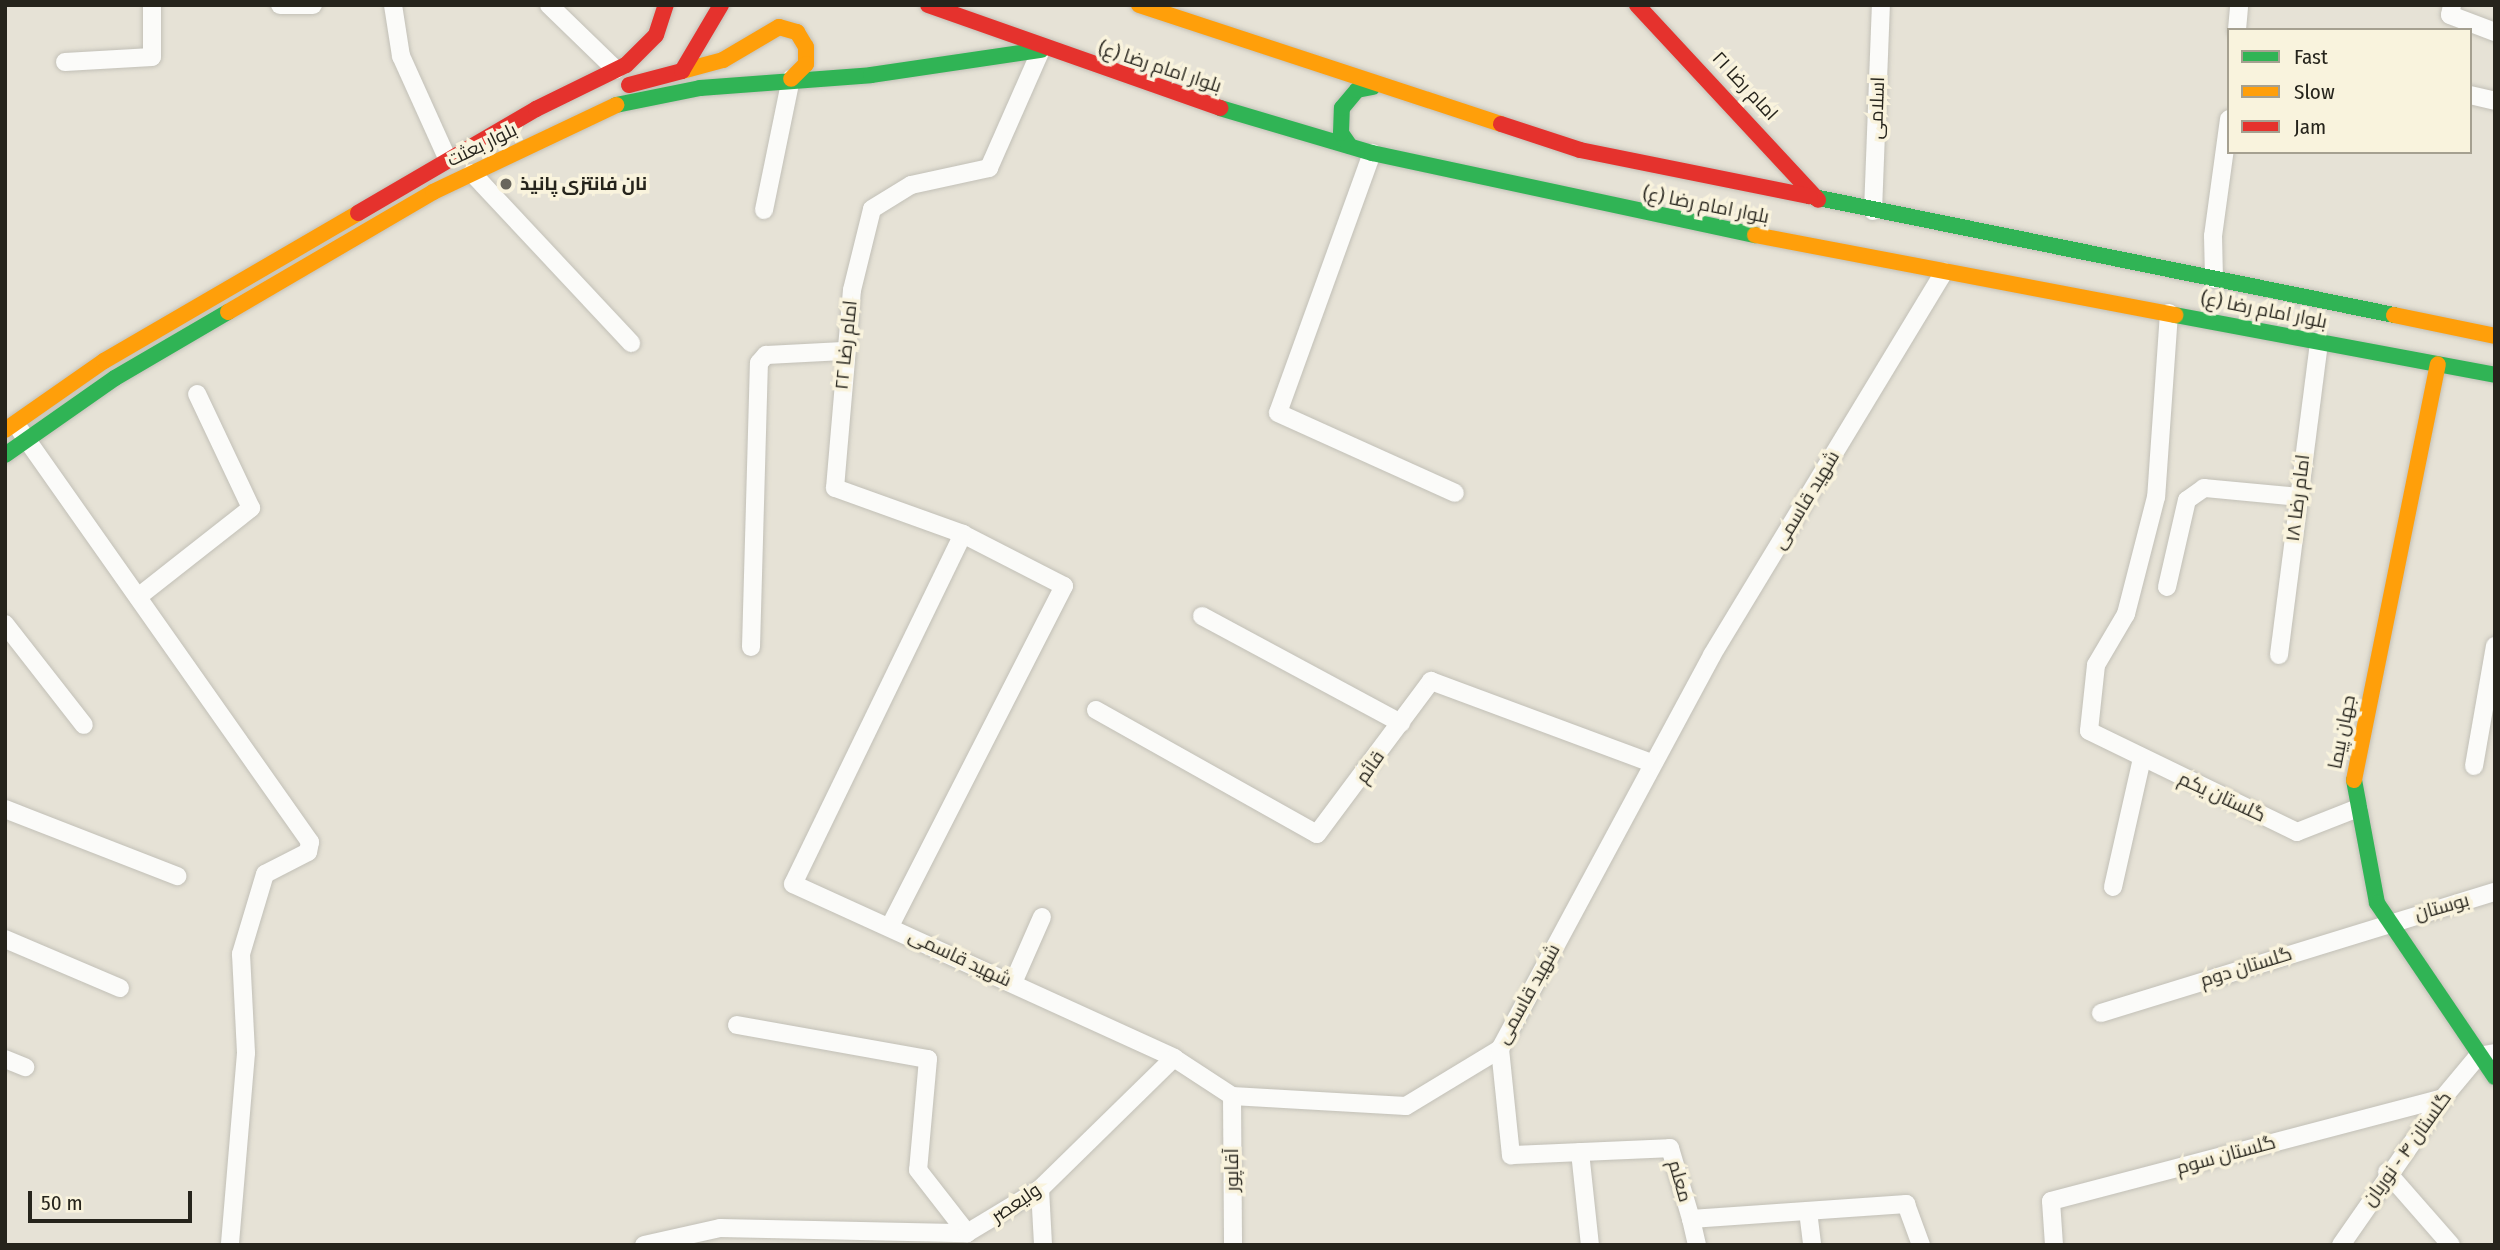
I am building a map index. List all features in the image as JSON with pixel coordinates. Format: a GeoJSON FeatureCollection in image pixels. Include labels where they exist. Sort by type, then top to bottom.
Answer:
{"type":"FeatureCollection","features":[{"type":"Feature","properties":{"kind":"main road","name":"بلوار بعثت"},"geometry":{"type":"LineString","coordinates":[[10,427],[104,361],[536,109],[621,67],[656,35],[666,5]]}},
{"type":"Feature","properties":{"kind":"main road"},"geometry":{"type":"LineString","coordinates":[[682,71],[721,5]]}},
{"type":"Feature","properties":{"kind":"main road","name":"بلوار امام رضا (ع)"},"geometry":{"type":"LineString","coordinates":[[928,5],[1041,50],[1350,146],[1554,196],[2495,375]]}},
{"type":"Feature","properties":{"kind":"main road","name":"بلوار امام رضا (ع)"},"geometry":{"type":"LineString","coordinates":[[1139,5],[1373,87],[1580,150],[2495,336]]}},
{"type":"Feature","properties":{"kind":"main road"},"geometry":{"type":"LineString","coordinates":[[1175,5],[1230,39]]}},
{"type":"Feature","properties":{"kind":"main road","name":"امام رضا ۲۱"},"geometry":{"type":"LineString","coordinates":[[1637,5],[1818,200]]}},
{"type":"Feature","properties":{"kind":"main road"},"geometry":{"type":"LineString","coordinates":[[536,109],[723,60],[779,27],[797,32],[806,47],[806,64],[791,79]]}},
{"type":"Feature","properties":{"kind":"main road","name":"بلوار بعثت"},"geometry":{"type":"LineString","coordinates":[[5,455],[115,379],[472,173],[613,106],[700,88],[1041,50]]}},
{"type":"Feature","properties":{"kind":"main road"},"geometry":{"type":"LineString","coordinates":[[1350,146],[1341,133],[1342,108],[1357,90],[1373,87]]}},
{"type":"Feature","properties":{"kind":"main road","name":"جهان پیما"},"geometry":{"type":"LineString","coordinates":[[2438,364],[2353,785],[2377,903],[2486,1055],[2495,1077]]}},
{"type":"Feature","properties":{"kind":"street"},"geometry":{"type":"LineString","coordinates":[[65,62],[152,57],[152,5]]}},
{"type":"Feature","properties":{"kind":"street"},"geometry":{"type":"LineString","coordinates":[[280,5],[311,6]]}},
{"type":"Feature","properties":{"kind":"street"},"geometry":{"type":"LineString","coordinates":[[393,5],[401,56],[448,160]]}},
{"type":"Feature","properties":{"kind":"street"},"geometry":{"type":"LineString","coordinates":[[549,5],[621,67]]}},
{"type":"Feature","properties":{"kind":"street","name":"اسلامی"},"geometry":{"type":"LineString","coordinates":[[1873,211],[1881,5]]}},
{"type":"Feature","properties":{"kind":"street"},"geometry":{"type":"LineString","coordinates":[[2236,28],[2239,5]]}},
{"type":"Feature","properties":{"kind":"street"},"geometry":{"type":"LineString","coordinates":[[2452,5],[2450,15],[2495,32]]}},
{"type":"Feature","properties":{"kind":"street","name":"امام رضا ۲۲"},"geometry":{"type":"LineString","coordinates":[[890,926],[1064,586],[963,534],[835,488],[844,351],[873,209],[911,185],[989,169],[1041,50]]}},
{"type":"Feature","properties":{"kind":"street"},"geometry":{"type":"LineString","coordinates":[[764,210],[791,79]]}},
{"type":"Feature","properties":{"kind":"street"},"geometry":{"type":"LineString","coordinates":[[2472,95],[2495,101]]}},
{"type":"Feature","properties":{"kind":"street"},"geometry":{"type":"LineString","coordinates":[[2214,279],[2213,236],[2227,134]]}},
{"type":"Feature","properties":{"kind":"street"},"geometry":{"type":"LineString","coordinates":[[1373,153],[1278,413],[1455,494]]}},
{"type":"Feature","properties":{"kind":"street"},"geometry":{"type":"LineString","coordinates":[[472,173],[631,342]]}},
{"type":"Feature","properties":{"kind":"street","name":"شهید قاسمی"},"geometry":{"type":"LineString","coordinates":[[963,534],[793,884],[1174,1058],[1232,1096],[1406,1106],[1500,1049],[1652,763],[1944,272]]}},
{"type":"Feature","properties":{"kind":"street","name":"گلستان یکم"},"geometry":{"type":"LineString","coordinates":[[2169,313],[2156,497],[2126,614],[2096,665],[2089,731],[2297,832],[2358,808]]}},
{"type":"Feature","properties":{"kind":"street","name":"امام رضا ۱۸"},"geometry":{"type":"LineString","coordinates":[[2279,656],[2319,341]]}},
{"type":"Feature","properties":{"kind":"street"},"geometry":{"type":"LineString","coordinates":[[751,647],[758,363],[766,355],[844,351]]}},
{"type":"Feature","properties":{"kind":"street"},"geometry":{"type":"LineString","coordinates":[[138,597],[251,508],[197,394]]}},
{"type":"Feature","properties":{"kind":"street"},"geometry":{"type":"LineString","coordinates":[[10,427],[27,440],[310,842],[308,852],[265,874],[242,954],[246,1053],[230,1245]]}},
{"type":"Feature","properties":{"kind":"street"},"geometry":{"type":"LineString","coordinates":[[2167,587],[2187,500],[2204,488],[2298,497]]}},
{"type":"Feature","properties":{"kind":"street"},"geometry":{"type":"LineString","coordinates":[[1202,616],[1401,723]]}},
{"type":"Feature","properties":{"kind":"street"},"geometry":{"type":"LineString","coordinates":[[5,624],[83,725]]}},
{"type":"Feature","properties":{"kind":"street"},"geometry":{"type":"LineString","coordinates":[[2474,766],[2495,646]]}},
{"type":"Feature","properties":{"kind":"street","name":"قائم"},"geometry":{"type":"LineString","coordinates":[[1096,710],[1317,834],[1431,681],[1652,763]]}},
{"type":"Feature","properties":{"kind":"street"},"geometry":{"type":"LineString","coordinates":[[2113,887],[2142,758]]}},
{"type":"Feature","properties":{"kind":"street"},"geometry":{"type":"LineString","coordinates":[[5,809],[177,876]]}},
{"type":"Feature","properties":{"kind":"street","name":"بوستان"},"geometry":{"type":"LineString","coordinates":[[2390,922],[2495,892]]}},
{"type":"Feature","properties":{"kind":"street"},"geometry":{"type":"LineString","coordinates":[[1013,983],[1042,917]]}},
{"type":"Feature","properties":{"kind":"street","name":"گلستان دوم"},"geometry":{"type":"LineString","coordinates":[[2101,1013],[2390,922]]}},
{"type":"Feature","properties":{"kind":"street"},"geometry":{"type":"LineString","coordinates":[[5,939],[120,989]]}},
{"type":"Feature","properties":{"kind":"street"},"geometry":{"type":"LineString","coordinates":[[737,1025],[928,1059],[918,1170],[967,1233]]}},
{"type":"Feature","properties":{"kind":"street","name":"معلم"},"geometry":{"type":"LineString","coordinates":[[1500,1049],[1511,1155],[1670,1148],[1691,1219],[1906,1204],[1921,1245]]}},
{"type":"Feature","properties":{"kind":"street","name":"گلستان ۴ - نوریان"},"geometry":{"type":"LineString","coordinates":[[2341,1245],[2387,1172],[2443,1098],[2486,1055]]}},
{"type":"Feature","properties":{"kind":"street","name":"ولیعصر"},"geometry":{"type":"LineString","coordinates":[[967,1233],[1040,1189],[1174,1058]]}},
{"type":"Feature","properties":{"kind":"street"},"geometry":{"type":"LineString","coordinates":[[5,1059],[25,1067]]}},
{"type":"Feature","properties":{"kind":"street","name":"آقاپور"},"geometry":{"type":"LineString","coordinates":[[1232,1096],[1233,1245]]}},
{"type":"Feature","properties":{"kind":"street","name":"گلستان سوم"},"geometry":{"type":"LineString","coordinates":[[2054,1245],[2051,1201],[2443,1098]]}},
{"type":"Feature","properties":{"kind":"street"},"geometry":{"type":"LineString","coordinates":[[1580,1152],[1590,1245]]}},
{"type":"Feature","properties":{"kind":"street"},"geometry":{"type":"LineString","coordinates":[[2387,1172],[2451,1245]]}},
{"type":"Feature","properties":{"kind":"street"},"geometry":{"type":"LineString","coordinates":[[1040,1189],[1043,1245]]}},
{"type":"Feature","properties":{"kind":"street"},"geometry":{"type":"LineString","coordinates":[[1808,1211],[1812,1245]]}},
{"type":"Feature","properties":{"kind":"street"},"geometry":{"type":"LineString","coordinates":[[1691,1219],[1697,1245]]}},
{"type":"Feature","properties":{"kind":"street"},"geometry":{"type":"LineString","coordinates":[[644,1245],[720,1228],[909,1239],[967,1233]]}},
{"type":"Feature","properties":{"kind":"traffic: fast"},"geometry":{"type":"LineString","coordinates":[[616,105],[700,88],[871,75],[1041,50]]}},
{"type":"Feature","properties":{"kind":"traffic: fast"},"geometry":{"type":"LineString","coordinates":[[1350,146],[1341,133],[1342,108],[1357,90],[1373,87]]}},
{"type":"Feature","properties":{"kind":"traffic: fast"},"geometry":{"type":"LineString","coordinates":[[1220,108],[1372,153],[1755,235]]}},
{"type":"Feature","properties":{"kind":"traffic: fast"},"geometry":{"type":"LineString","coordinates":[[1809,196],[2394,315]]}},
{"type":"Feature","properties":{"kind":"traffic: fast"},"geometry":{"type":"LineString","coordinates":[[5,455],[115,378],[228,312]]}},
{"type":"Feature","properties":{"kind":"traffic: fast"},"geometry":{"type":"LineString","coordinates":[[2175,315],[2495,375]]}},
{"type":"Feature","properties":{"kind":"traffic: fast"},"geometry":{"type":"LineString","coordinates":[[2354,780],[2377,903],[2495,1077]]}},
{"type":"Feature","properties":{"kind":"traffic: slow"},"geometry":{"type":"LineString","coordinates":[[1139,5],[1501,124]]}},
{"type":"Feature","properties":{"kind":"traffic: slow"},"geometry":{"type":"LineString","coordinates":[[682,71],[723,60],[779,27],[797,32],[806,47],[806,64],[791,79]]}},
{"type":"Feature","properties":{"kind":"traffic: slow"},"geometry":{"type":"LineString","coordinates":[[228,312],[433,192],[616,105]]}},
{"type":"Feature","properties":{"kind":"traffic: slow"},"geometry":{"type":"LineString","coordinates":[[5,430],[104,361],[358,213]]}},
{"type":"Feature","properties":{"kind":"traffic: slow"},"geometry":{"type":"LineString","coordinates":[[1755,235],[2175,315]]}},
{"type":"Feature","properties":{"kind":"traffic: slow"},"geometry":{"type":"LineString","coordinates":[[2394,315],[2495,336]]}},
{"type":"Feature","properties":{"kind":"traffic: slow"},"geometry":{"type":"LineString","coordinates":[[2354,780],[2438,364]]}},
{"type":"Feature","properties":{"kind":"traffic: jam"},"geometry":{"type":"LineString","coordinates":[[358,213],[536,109],[626,65],[656,35],[666,5]]}},
{"type":"Feature","properties":{"kind":"traffic: jam"},"geometry":{"type":"LineString","coordinates":[[629,85],[682,71],[721,5]]}},
{"type":"Feature","properties":{"kind":"traffic: jam"},"geometry":{"type":"LineString","coordinates":[[928,5],[1220,108]]}},
{"type":"Feature","properties":{"kind":"traffic: jam"},"geometry":{"type":"LineString","coordinates":[[1637,5],[1818,200]]}},
{"type":"Feature","properties":{"kind":"traffic: jam"},"geometry":{"type":"LineString","coordinates":[[1501,124],[1580,150],[1809,196]]}},
{"type":"Feature","properties":{"kind":"place","name":"نان فانتزی پانیذ"},"geometry":{"type":"Point","coordinates":[506,184]}}]}
